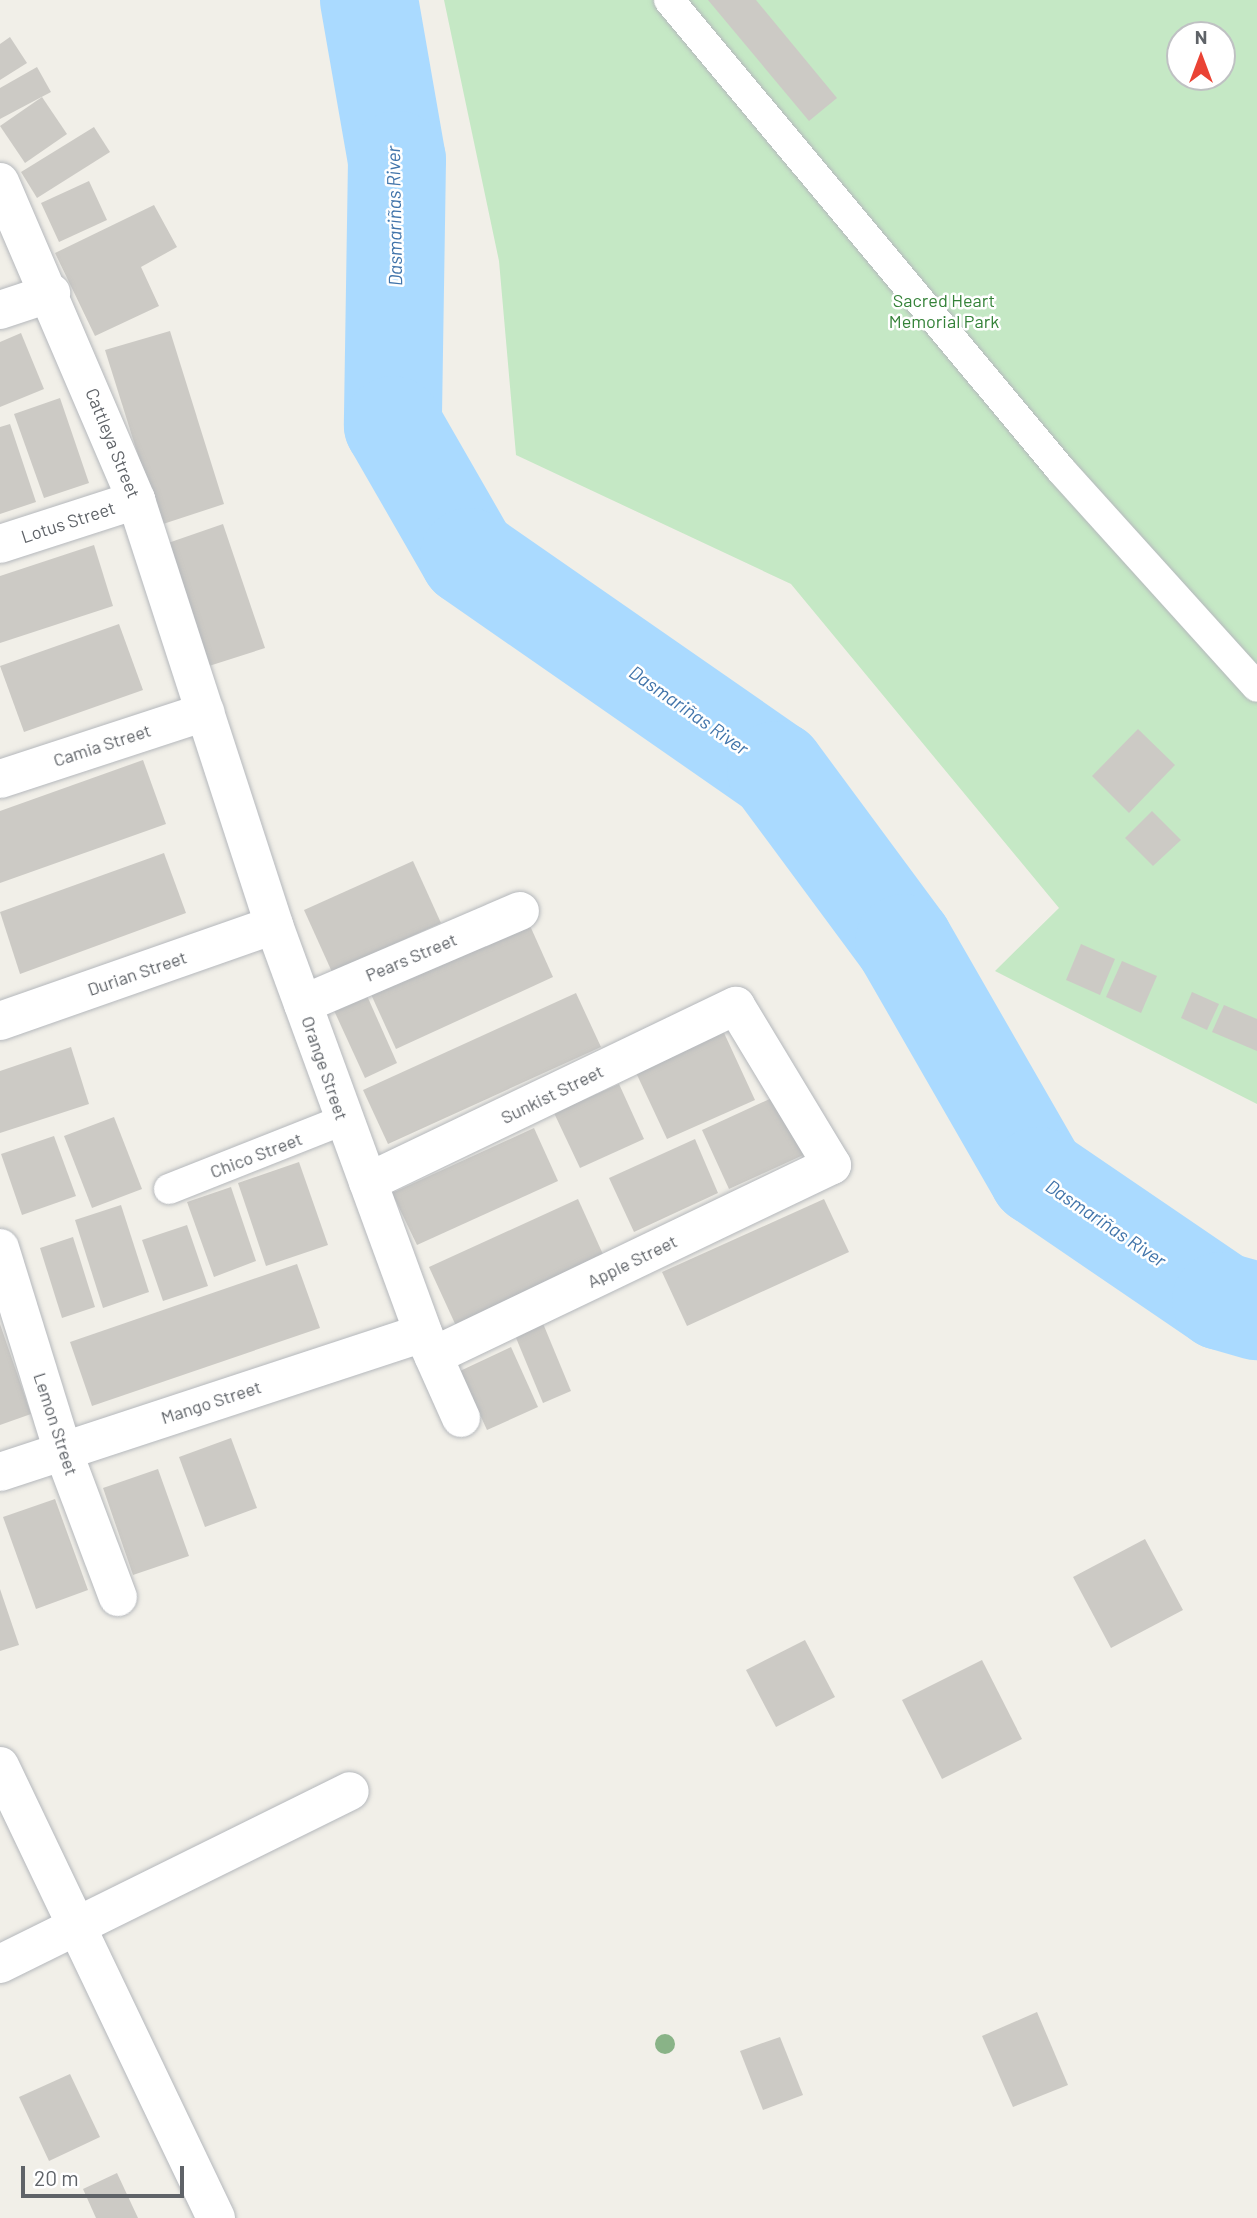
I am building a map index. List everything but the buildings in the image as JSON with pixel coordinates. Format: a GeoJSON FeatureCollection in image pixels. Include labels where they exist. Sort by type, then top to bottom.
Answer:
{"type":"FeatureCollection","features":[{"type":"Feature","properties":{"kind":"street","name":"Cattleya Street"},"geometry":{"type":"LineString","coordinates":[[0,182],[51,293],[136,500],[205,712]]}},
{"type":"Feature","properties":{"kind":"street"},"geometry":{"type":"LineString","coordinates":[[0,310],[51,293]]}},
{"type":"Feature","properties":{"kind":"street","name":"Lotus Street"},"geometry":{"type":"LineString","coordinates":[[0,544],[136,500]]}},
{"type":"Feature","properties":{"kind":"street","name":"Camia Street"},"geometry":{"type":"LineString","coordinates":[[0,779],[205,712]]}},
{"type":"Feature","properties":{"kind":"street","name":"Orange Street"},"geometry":{"type":"LineString","coordinates":[[205,712],[274,925],[344,1120],[428,1345],[461,1418]]}},
{"type":"Feature","properties":{"kind":"street","name":"Pears Street"},"geometry":{"type":"LineString","coordinates":[[303,1004],[520,911]]}},
{"type":"Feature","properties":{"kind":"street","name":"Durian Street"},"geometry":{"type":"LineString","coordinates":[[0,1021],[274,925]]}},
{"type":"Feature","properties":{"kind":"street","name":"Sunkist Street"},"geometry":{"type":"LineString","coordinates":[[368,1182],[736,1006],[832,1165]]}},
{"type":"Feature","properties":{"kind":"street","name":"Apple Street"},"geometry":{"type":"LineString","coordinates":[[428,1345],[832,1165]]}},
{"type":"Feature","properties":{"kind":"street","name":"Lemon Street"},"geometry":{"type":"LineString","coordinates":[[0,1248],[63,1451],[118,1597]]}},
{"type":"Feature","properties":{"kind":"street","name":"Mango Street"},"geometry":{"type":"LineString","coordinates":[[0,1472],[63,1451],[428,1345]]}},
{"type":"Feature","properties":{"kind":"street"},"geometry":{"type":"LineString","coordinates":[[0,1766],[216,2218]]}},
{"type":"Feature","properties":{"kind":"street"},"geometry":{"type":"LineString","coordinates":[[0,1964],[350,1791]]}},
{"type":"Feature","properties":{"kind":"lane"},"geometry":{"type":"LineString","coordinates":[[669,0],[1061,470],[1257,687]]}},
{"type":"Feature","properties":{"kind":"lane","name":"Chico Street"},"geometry":{"type":"LineString","coordinates":[[169,1189],[344,1120]]}},
{"type":"Feature","properties":{"kind":"green space","name":"Sacred Heart Memorial Park"},"geometry":{"type":"Polygon","coordinates":[[[444,0],[1257,0],[1257,1104],[995,971],[1059,908],[791,584],[516,455],[499,261],[444,0]]]}},
{"type":"Feature","properties":{"kind":"waterway","name":"Dasmariñas River"},"geometry":{"type":"LineString","coordinates":[[369,0],[397,160],[393,425],[469,557],[776,770],[904,943],[1038,1176],[1221,1301],[1257,1311]]}}]}
